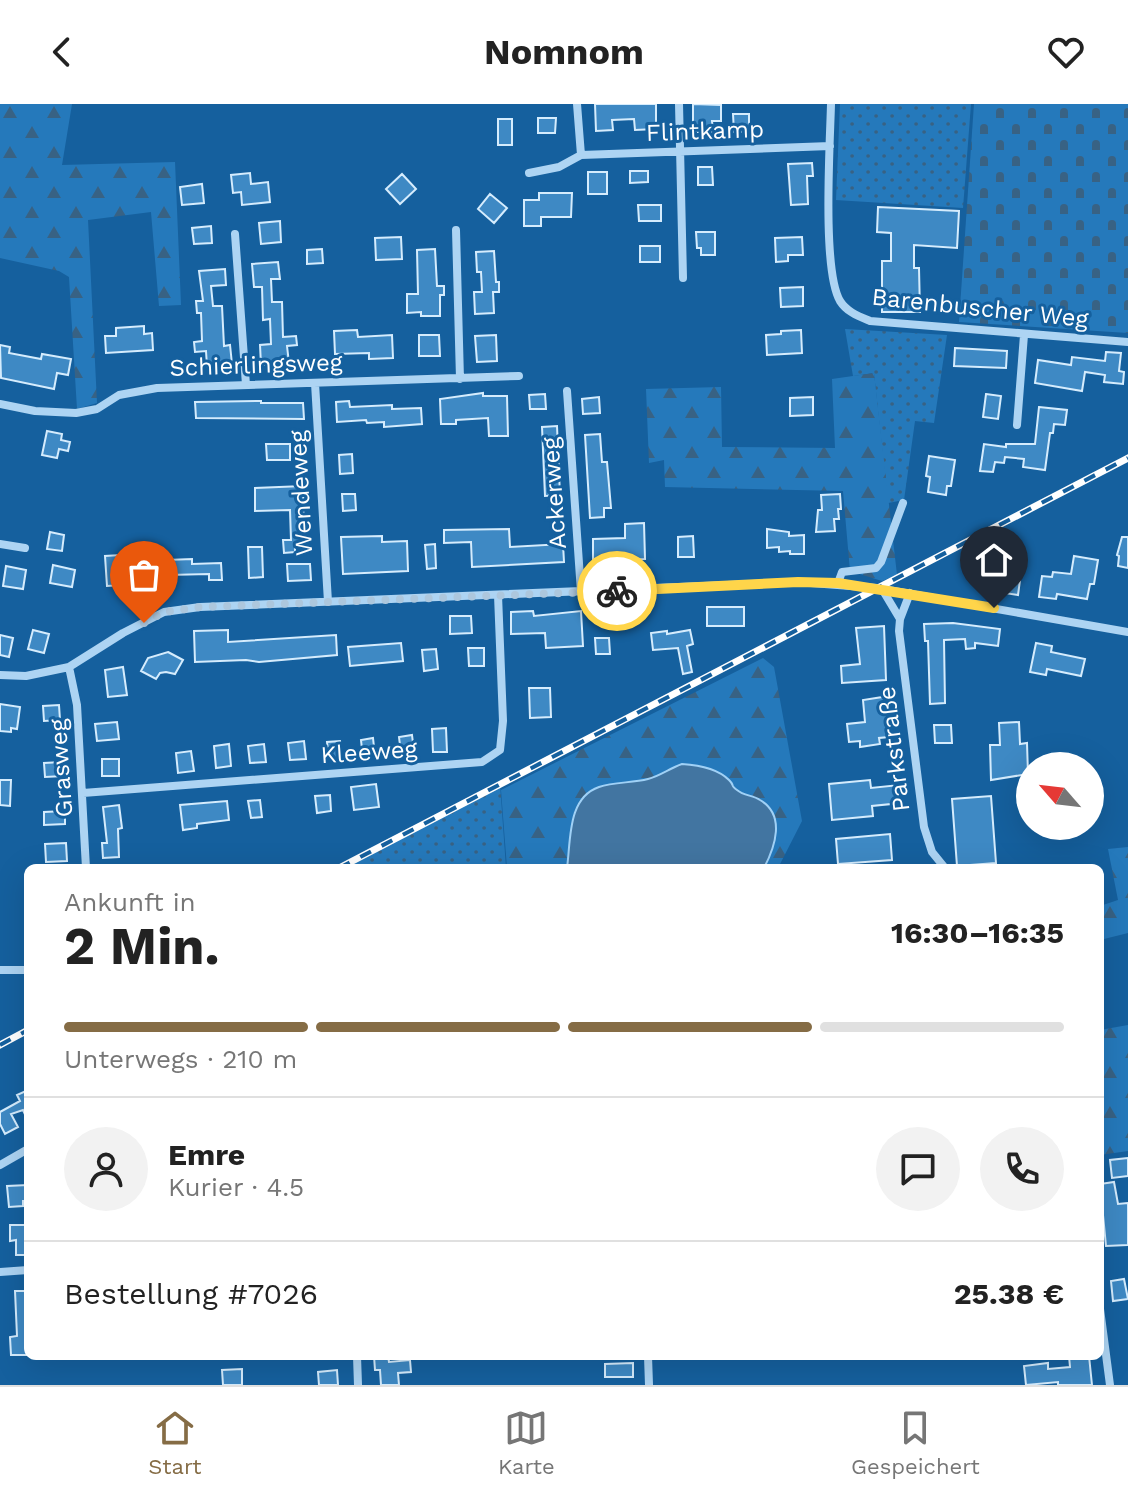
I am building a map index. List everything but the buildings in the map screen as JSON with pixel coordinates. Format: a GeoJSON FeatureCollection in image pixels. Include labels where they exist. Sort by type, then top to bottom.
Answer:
{"type":"FeatureCollection","features":[{"type":"Feature","properties":{"kind":"street"},"geometry":{"type":"LineString","coordinates":[[577,104],[581,155]]}},
{"type":"Feature","properties":{"kind":"street"},"geometry":{"type":"LineString","coordinates":[[679,104],[683,278]]}},
{"type":"Feature","properties":{"kind":"street","name":"Barenbuscher Weg"},"geometry":{"type":"LineString","coordinates":[[831,104],[830,237],[835,288],[840,302],[848,310],[870,321],[1128,342]]}},
{"type":"Feature","properties":{"kind":"street","name":"Flintkamp"},"geometry":{"type":"LineString","coordinates":[[529,173],[559,167],[581,155],[830,146]]}},
{"type":"Feature","properties":{"kind":"street"},"geometry":{"type":"LineString","coordinates":[[456,230],[460,379]]}},
{"type":"Feature","properties":{"kind":"street"},"geometry":{"type":"LineString","coordinates":[[235,234],[246,385]]}},
{"type":"Feature","properties":{"kind":"street"},"geometry":{"type":"LineString","coordinates":[[1017,425],[1024,335]]}},
{"type":"Feature","properties":{"kind":"street","name":"Schierlingsweg"},"geometry":{"type":"LineString","coordinates":[[0,404],[35,411],[76,413],[97,409],[119,395],[157,388],[519,376]]}},
{"type":"Feature","properties":{"kind":"street","name":"Wendeweg"},"geometry":{"type":"LineString","coordinates":[[315,383],[328,602]]}},
{"type":"Feature","properties":{"kind":"street","name":"Ackerweg"},"geometry":{"type":"LineString","coordinates":[[567,391],[581,592]]}},
{"type":"Feature","properties":{"kind":"street"},"geometry":{"type":"LineString","coordinates":[[838,583],[842,572],[876,568],[881,562],[903,503]]}},
{"type":"Feature","properties":{"kind":"street"},"geometry":{"type":"LineString","coordinates":[[0,544],[25,548]]}},
{"type":"Feature","properties":{"kind":"street"},"geometry":{"type":"LineString","coordinates":[[0,675],[26,676],[69,667],[164,612],[200,607],[798,582],[880,588],[1128,632]]}},
{"type":"Feature","properties":{"kind":"street","name":"Parkstraße"},"geometry":{"type":"LineString","coordinates":[[880,588],[900,619],[924,827],[932,852],[942,864]]}},
{"type":"Feature","properties":{"kind":"street","name":"Parkstraße"},"geometry":{"type":"LineString","coordinates":[[900,619],[910,593]]}},
{"type":"Feature","properties":{"kind":"street","name":"Kleeweg"},"geometry":{"type":"LineString","coordinates":[[83,793],[482,762],[500,750],[503,721],[498,595]]}},
{"type":"Feature","properties":{"kind":"street","name":"Grasweg"},"geometry":{"type":"LineString","coordinates":[[69,667],[77,705],[86,864]]}},
{"type":"Feature","properties":{"kind":"street"},"geometry":{"type":"LineString","coordinates":[[0,970],[24,970]]}},
{"type":"Feature","properties":{"kind":"street"},"geometry":{"type":"LineString","coordinates":[[0,1165],[24,1151]]}},
{"type":"Feature","properties":{"kind":"street"},"geometry":{"type":"LineString","coordinates":[[0,1272],[24,1270]]}},
{"type":"Feature","properties":{"kind":"street"},"geometry":{"type":"LineString","coordinates":[[1104,1339],[1110,1385]]}},
{"type":"Feature","properties":{"kind":"street"},"geometry":{"type":"LineString","coordinates":[[357,1360],[358,1385]]}},
{"type":"Feature","properties":{"kind":"street"},"geometry":{"type":"LineString","coordinates":[[648,1360],[649,1385]]}},
{"type":"Feature","properties":{"kind":"green space"},"geometry":{"type":"Polygon","coordinates":[[[0,104],[72,104],[62,165],[175,162],[181,305],[159,306],[151,212],[88,220],[97,403],[77,409],[69,277],[59,271],[0,258],[0,104]]]}},
{"type":"Feature","properties":{"kind":"green space"},"geometry":{"type":"Polygon","coordinates":[[[840,104],[971,104],[963,208],[836,200],[840,104]]]}},
{"type":"Feature","properties":{"kind":"green space"},"geometry":{"type":"Polygon","coordinates":[[[974,104],[1128,104],[1128,333],[959,322],[974,104]]]}},
{"type":"Feature","properties":{"kind":"green space"},"geometry":{"type":"Polygon","coordinates":[[[845,329],[947,335],[934,423],[915,421],[904,500],[888,503],[874,373],[853,376],[845,329]]]}},
{"type":"Feature","properties":{"kind":"green space"},"geometry":{"type":"Polygon","coordinates":[[[874,373],[897,575],[882,581],[850,571],[843,491],[665,487],[664,460],[649,463],[646,389],[721,387],[722,447],[835,448],[832,379],[874,373]]]}},
{"type":"Feature","properties":{"kind":"green space"},"geometry":{"type":"Polygon","coordinates":[[[763,658],[774,667],[802,821],[780,864],[766,864],[773,848],[757,797],[741,792],[729,780],[668,769],[651,778],[604,786],[586,793],[573,815],[567,864],[507,864],[501,790],[763,658]]]}},
{"type":"Feature","properties":{"kind":"green space"},"geometry":{"type":"Polygon","coordinates":[[[500,784],[506,864],[347,864],[500,784]]]}},
{"type":"Feature","properties":{"kind":"green space"},"geometry":{"type":"Polygon","coordinates":[[[1128,847],[1128,933],[1104,939],[1104,905],[1118,900],[1108,849],[1128,847]]]}},
{"type":"Feature","properties":{"kind":"green space"},"geometry":{"type":"Polygon","coordinates":[[[1128,1025],[1128,1151],[1104,1154],[1104,1029],[1128,1025]]]}},
{"type":"Feature","properties":{"kind":"shaded area"},"geometry":{"type":"Polygon","coordinates":[[[682,764],[701,766],[719,773],[740,792],[768,806],[776,823],[776,832],[766,864],[567,864],[572,821],[581,800],[589,792],[605,785],[652,778],[682,764]]]}},
{"type":"Feature","properties":{"kind":"railway"},"geometry":{"type":"LineString","coordinates":[[347,864],[1128,458]]}},
{"type":"Feature","properties":{"kind":"railway"},"geometry":{"type":"LineString","coordinates":[[0,1045],[24,1032]]}},
{"type":"Feature","properties":{"kind":"way so far"},"geometry":{"type":"LineString","coordinates":[[144,623],[164,612],[200,607],[617,591]]}},
{"type":"Feature","properties":{"kind":"route"},"geometry":{"type":"LineString","coordinates":[[617,591],[798,582],[838,583],[994,608]]}}]}
